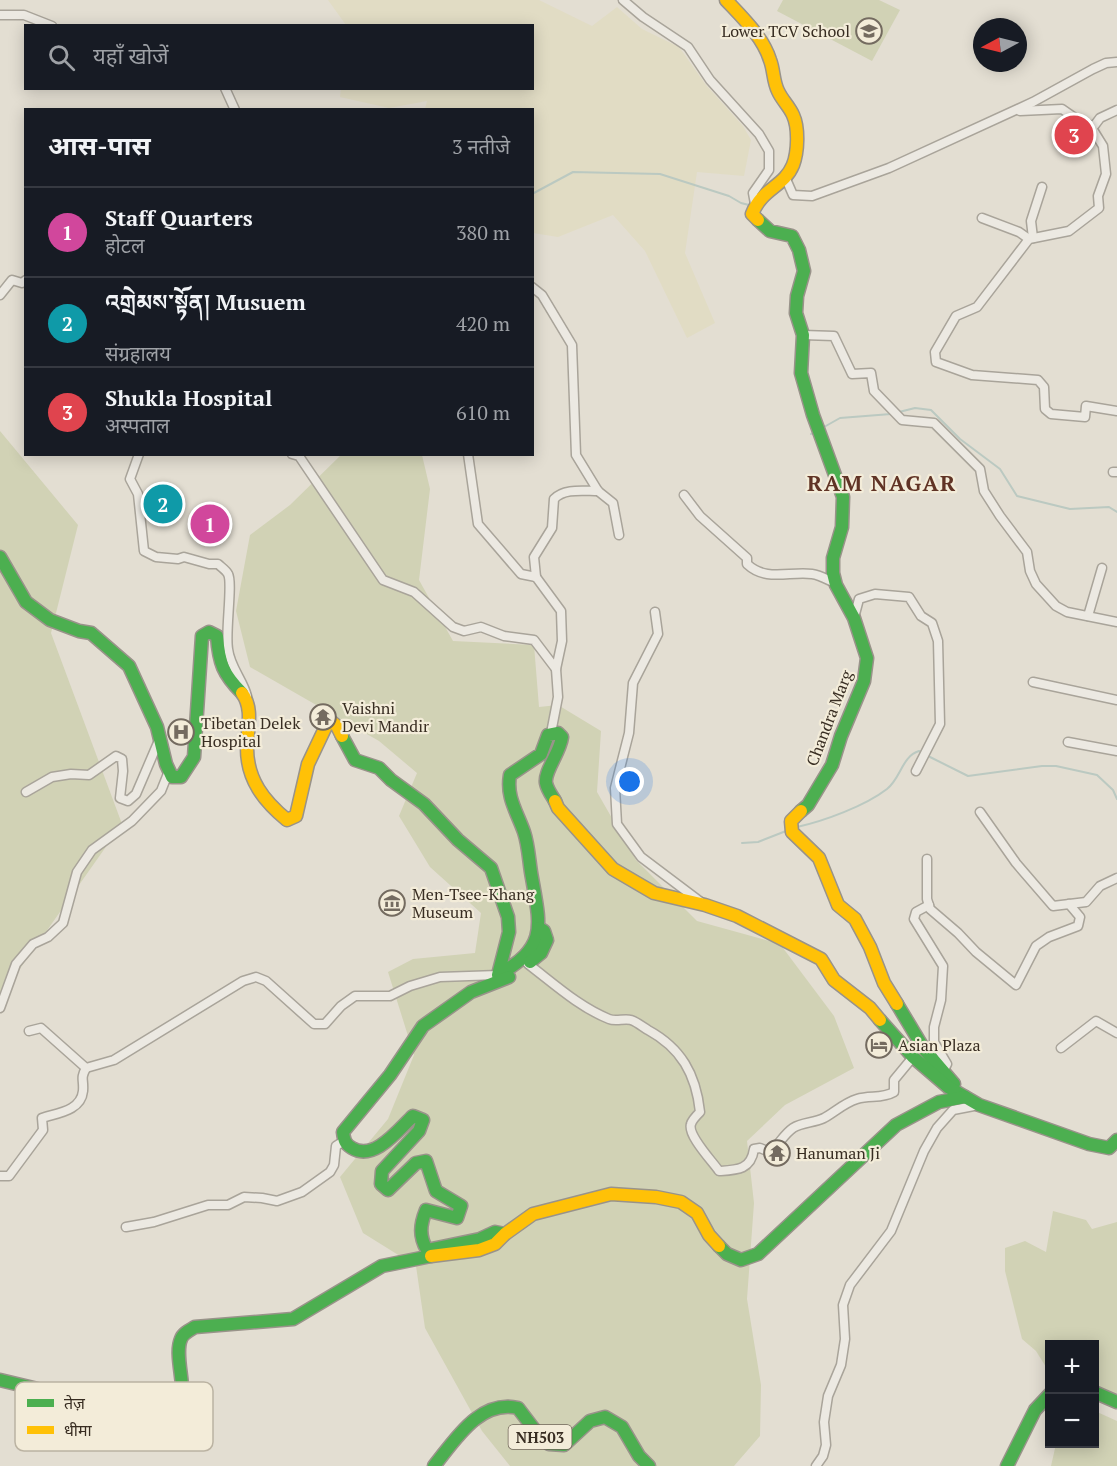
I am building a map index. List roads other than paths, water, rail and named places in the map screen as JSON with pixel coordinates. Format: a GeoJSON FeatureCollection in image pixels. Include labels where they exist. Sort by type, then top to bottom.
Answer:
{"type":"FeatureCollection","features":[{"type":"Feature","properties":{"kind":"street"},"geometry":{"type":"LineString","coordinates":[[623,0],[643,17],[688,47],[710,80],[759,134],[769,151],[769,170],[753,193],[755,204]]}},
{"type":"Feature","properties":{"kind":"street"},"geometry":{"type":"LineString","coordinates":[[726,0],[743,19],[769,56],[776,89],[794,118],[796,133],[794,165],[786,179],[765,192],[755,204]]}},
{"type":"Feature","properties":{"kind":"street"},"geometry":{"type":"LineString","coordinates":[[0,15],[24,15],[47,24]]}},
{"type":"Feature","properties":{"kind":"street"},"geometry":{"type":"LineString","coordinates":[[786,179],[793,195],[812,196],[889,168],[1033,102],[1093,69],[1106,63],[1117,62]]}},
{"type":"Feature","properties":{"kind":"street"},"geometry":{"type":"LineString","coordinates":[[226,90],[234,108]]}},
{"type":"Feature","properties":{"kind":"street"},"geometry":{"type":"LineString","coordinates":[[1008,113],[1062,109],[1085,125],[1094,126],[1100,118],[1117,110]]}},
{"type":"Feature","properties":{"kind":"street"},"geometry":{"type":"LineString","coordinates":[[982,218],[1031,238],[1069,231],[1099,208],[1098,196],[1106,174],[1103,146],[1090,125]]}},
{"type":"Feature","properties":{"kind":"street"},"geometry":{"type":"LineString","coordinates":[[1042,187],[1031,221],[1031,238],[977,307],[956,316],[935,352],[936,362],[972,375],[1038,380],[1044,387],[1045,409],[1051,414],[1085,417],[1086,406],[1117,411]]}},
{"type":"Feature","properties":{"kind":"street","name":"Chandra Marg"},"geometry":{"type":"LineString","coordinates":[[755,204],[752,214],[770,231],[792,236],[799,250],[804,271],[797,296],[796,313],[803,335],[801,373],[813,415],[824,439],[843,497],[842,527],[833,558],[833,573],[854,618],[867,658],[864,681],[826,777],[819,784],[792,827],[819,858],[838,905],[855,919],[870,947],[884,983],[924,1049],[965,1097]]}},
{"type":"Feature","properties":{"kind":"street"},"geometry":{"type":"LineString","coordinates":[[0,295],[12,280],[24,282]]}},
{"type":"Feature","properties":{"kind":"street"},"geometry":{"type":"LineString","coordinates":[[534,289],[542,295],[572,345],[576,455],[598,491],[614,503],[619,535]]}},
{"type":"Feature","properties":{"kind":"street"},"geometry":{"type":"LineString","coordinates":[[803,335],[834,336],[852,374],[871,373],[874,391],[902,420],[934,423],[980,469],[984,491],[1027,552],[1029,571],[1036,584],[1056,606],[1067,612],[1117,622]]}},
{"type":"Feature","properties":{"kind":"street"},"geometry":{"type":"LineString","coordinates":[[138,456],[130,479],[138,494],[144,551],[156,557],[178,559],[184,557],[209,564],[218,564],[228,573],[231,584],[226,631],[234,670],[248,702],[247,766],[267,801],[287,820],[296,816],[308,764],[327,724],[332,722],[337,726],[355,760],[379,768],[391,780],[424,804],[458,840],[491,868],[508,917],[509,932],[498,975]]}},
{"type":"Feature","properties":{"kind":"street"},"geometry":{"type":"LineString","coordinates":[[299,456],[383,580],[414,592],[453,627],[464,631],[481,627],[504,636],[534,640],[556,669]]}},
{"type":"Feature","properties":{"kind":"street"},"geometry":{"type":"LineString","coordinates":[[468,456],[478,524],[521,574],[536,576]]}},
{"type":"Feature","properties":{"kind":"street"},"geometry":{"type":"LineString","coordinates":[[0,1176],[9,1176],[24,1158],[43,1130],[42,1118],[71,1109],[80,1099],[83,1090],[81,1076],[86,1068],[114,1060],[243,981],[256,977],[266,981],[314,1024],[325,1024],[341,1006],[355,996],[390,996],[410,986],[440,977],[498,975],[513,968],[532,951],[539,928],[539,909],[532,880],[528,846],[507,788],[510,775],[541,754],[548,735],[551,733],[558,697],[556,669],[562,641],[561,611],[536,576],[534,557],[552,528],[554,499],[559,494],[598,491]]}},
{"type":"Feature","properties":{"kind":"street"},"geometry":{"type":"LineString","coordinates":[[684,495],[700,516],[747,558],[747,564],[754,571],[770,575],[813,574],[836,583]]}},
{"type":"Feature","properties":{"kind":"street"},"geometry":{"type":"LineString","coordinates":[[0,557],[26,602],[50,620],[91,633],[129,666],[157,727],[172,777],[181,777],[194,757],[202,636],[209,632],[217,636],[218,652],[225,675],[248,702]]}},
{"type":"Feature","properties":{"kind":"street"},"geometry":{"type":"LineString","coordinates":[[1088,616],[1102,568]]}},
{"type":"Feature","properties":{"kind":"street"},"geometry":{"type":"LineString","coordinates":[[854,618],[859,599],[875,594],[909,597],[921,616],[932,623],[938,641],[941,688],[940,724],[916,771]]}},
{"type":"Feature","properties":{"kind":"street"},"geometry":{"type":"LineString","coordinates":[[655,612],[658,634],[633,683],[629,733],[615,788],[617,824],[641,857],[705,905]]}},
{"type":"Feature","properties":{"kind":"street"},"geometry":{"type":"LineString","coordinates":[[1033,682],[1117,700]]}},
{"type":"Feature","properties":{"kind":"street"},"geometry":{"type":"LineString","coordinates":[[551,733],[558,733],[562,737],[561,747],[546,775],[546,784],[558,808],[613,869],[654,893],[705,905],[747,921],[821,959],[834,980],[870,1008],[913,1057],[948,1087],[979,1105],[1089,1144],[1109,1148],[1117,1140]]}},
{"type":"Feature","properties":{"kind":"street"},"geometry":{"type":"LineString","coordinates":[[26,792],[52,777],[71,774],[89,775],[116,756],[122,759],[120,798],[128,801],[136,794],[160,738]]}},
{"type":"Feature","properties":{"kind":"street"},"geometry":{"type":"LineString","coordinates":[[1068,742],[1117,751]]}},
{"type":"Feature","properties":{"kind":"street"},"geometry":{"type":"LineString","coordinates":[[0,1008],[16,964],[33,944],[48,937],[63,922],[77,872],[92,850],[132,821],[161,790],[169,771]]}},
{"type":"Feature","properties":{"kind":"street"},"geometry":{"type":"LineString","coordinates":[[980,812],[1016,863],[1053,906],[1086,902],[1100,886],[1117,878]]}},
{"type":"Feature","properties":{"kind":"street"},"geometry":{"type":"LineString","coordinates":[[927,859],[930,909],[1016,985],[1036,946],[1049,937],[1078,926],[1080,917],[1069,904]]}},
{"type":"Feature","properties":{"kind":"street"},"geometry":{"type":"LineString","coordinates":[[929,905],[916,912],[914,919],[942,966],[941,1000],[934,1027],[934,1042],[948,1064],[945,1072]]}},
{"type":"Feature","properties":{"kind":"street"},"geometry":{"type":"LineString","coordinates":[[505,1234],[495,1232],[480,1239],[427,1250],[421,1240],[420,1225],[426,1210],[457,1218],[461,1206],[436,1191],[426,1161],[416,1162],[388,1190],[381,1184],[382,1171],[419,1131],[423,1120],[413,1116],[371,1151],[355,1150],[344,1141],[343,1132],[390,1075],[423,1026],[471,992],[517,974],[541,952],[547,940],[544,931],[539,928]]}},
{"type":"Feature","properties":{"kind":"street"},"geometry":{"type":"LineString","coordinates":[[528,964],[572,997],[610,1020],[631,1020],[662,1038],[673,1049],[692,1074],[698,1091],[700,1112],[691,1124],[691,1130],[719,1171],[740,1169],[748,1165],[753,1158],[754,1149],[760,1148],[770,1152],[779,1145],[791,1129],[822,1119],[846,1103],[859,1098],[886,1096],[894,1092],[894,1080],[913,1057]]}},
{"type":"Feature","properties":{"kind":"street"},"geometry":{"type":"LineString","coordinates":[[1061,1048],[1096,1021],[1117,1033]]}},
{"type":"Feature","properties":{"kind":"street"},"geometry":{"type":"LineString","coordinates":[[29,1031],[41,1028],[86,1068]]}},
{"type":"Feature","properties":{"kind":"street"},"geometry":{"type":"LineString","coordinates":[[181,1382],[179,1369],[181,1339],[187,1331],[195,1327],[293,1319],[382,1266],[418,1258],[479,1250],[495,1244],[533,1214],[611,1194],[656,1197],[681,1202],[697,1213],[709,1235],[727,1254],[741,1260],[759,1254],[896,1125],[939,1102],[965,1097]]}},
{"type":"Feature","properties":{"kind":"street"},"geometry":{"type":"LineString","coordinates":[[816,1466],[823,1456],[826,1445],[824,1422],[828,1396],[841,1365],[845,1339],[843,1305],[850,1285],[891,1231],[924,1151],[937,1128],[953,1110],[979,1105]]}},
{"type":"Feature","properties":{"kind":"street"},"geometry":{"type":"LineString","coordinates":[[126,1227],[154,1222],[208,1205],[228,1205],[244,1197],[277,1201],[302,1192],[330,1172],[334,1165],[336,1146],[344,1141]]}},
{"type":"Feature","properties":{"kind":"street"},"geometry":{"type":"LineString","coordinates":[[0,1380],[15,1384]]}},
{"type":"Feature","properties":{"kind":"street"},"geometry":{"type":"LineString","coordinates":[[1099,1394],[1117,1402]]}},
{"type":"Feature","properties":{"kind":"street"},"geometry":{"type":"LineString","coordinates":[[1007,1466],[1035,1410],[1045,1399]]}},
{"type":"Feature","properties":{"kind":"street","name":"NH503"},"geometry":{"type":"LineString","coordinates":[[434,1466],[471,1422],[492,1409],[504,1405],[518,1408],[540,1437],[549,1444],[564,1445],[590,1421],[605,1418],[622,1427],[639,1456],[649,1466]]}},
{"type":"Feature","properties":{"kind":"waterway"},"geometry":{"type":"LineString","coordinates":[[534,193],[573,172],[660,174],[729,196],[749,205]]}},
{"type":"Feature","properties":{"kind":"waterway"},"geometry":{"type":"LineString","coordinates":[[899,412],[915,408],[931,410],[960,439],[1000,469],[1017,496],[1070,509],[1109,507],[1117,512]]}},
{"type":"Feature","properties":{"kind":"waterway"},"geometry":{"type":"LineString","coordinates":[[824,427],[840,418],[891,414]]}},
{"type":"Feature","properties":{"kind":"waterway"},"geometry":{"type":"LineString","coordinates":[[811,434],[816,431]]}},
{"type":"Feature","properties":{"kind":"waterway"},"geometry":{"type":"LineString","coordinates":[[797,827],[844,812],[878,795],[892,784],[905,762],[913,754],[919,751],[923,753]]}},
{"type":"Feature","properties":{"kind":"waterway"},"geometry":{"type":"LineString","coordinates":[[928,756],[968,776],[1042,766],[1056,766],[1097,775],[1113,790],[1117,799]]}},
{"type":"Feature","properties":{"kind":"waterway"},"geometry":{"type":"LineString","coordinates":[[742,843],[758,842],[786,831]]}},
{"type":"Feature","properties":{"kind":"place","name":"Lower TCV School"},"geometry":{"type":"Point","coordinates":[869,31]}},
{"type":"Feature","properties":{"kind":"place","name":"Shukla Hospital"},"geometry":{"type":"Point","coordinates":[1074,135]}},
{"type":"Feature","properties":{"kind":"place","name":"འགྲེམས་སྟོན། Musuem"},"geometry":{"type":"Point","coordinates":[163,504]}},
{"type":"Feature","properties":{"kind":"place","name":"Staff Quarters"},"geometry":{"type":"Point","coordinates":[210,524]}},
{"type":"Feature","properties":{"kind":"place","name":"Vaishni Devi Mandir"},"geometry":{"type":"Point","coordinates":[323,717]}},
{"type":"Feature","properties":{"kind":"place","name":"Tibetan Delek Hospital"},"geometry":{"type":"Point","coordinates":[181,732]}},
{"type":"Feature","properties":{"kind":"place","name":"Men-Tsee-Khang Museum"},"geometry":{"type":"Point","coordinates":[392,903]}},
{"type":"Feature","properties":{"kind":"place","name":"Asian Plaza"},"geometry":{"type":"Point","coordinates":[879,1045]}},
{"type":"Feature","properties":{"kind":"place","name":"Hanuman Ji"},"geometry":{"type":"Point","coordinates":[777,1153]}},
{"type":"Feature","properties":{"kind":"district","name":"RAM NAGAR"},"geometry":{"type":"Point","coordinates":[882,482]}}]}
